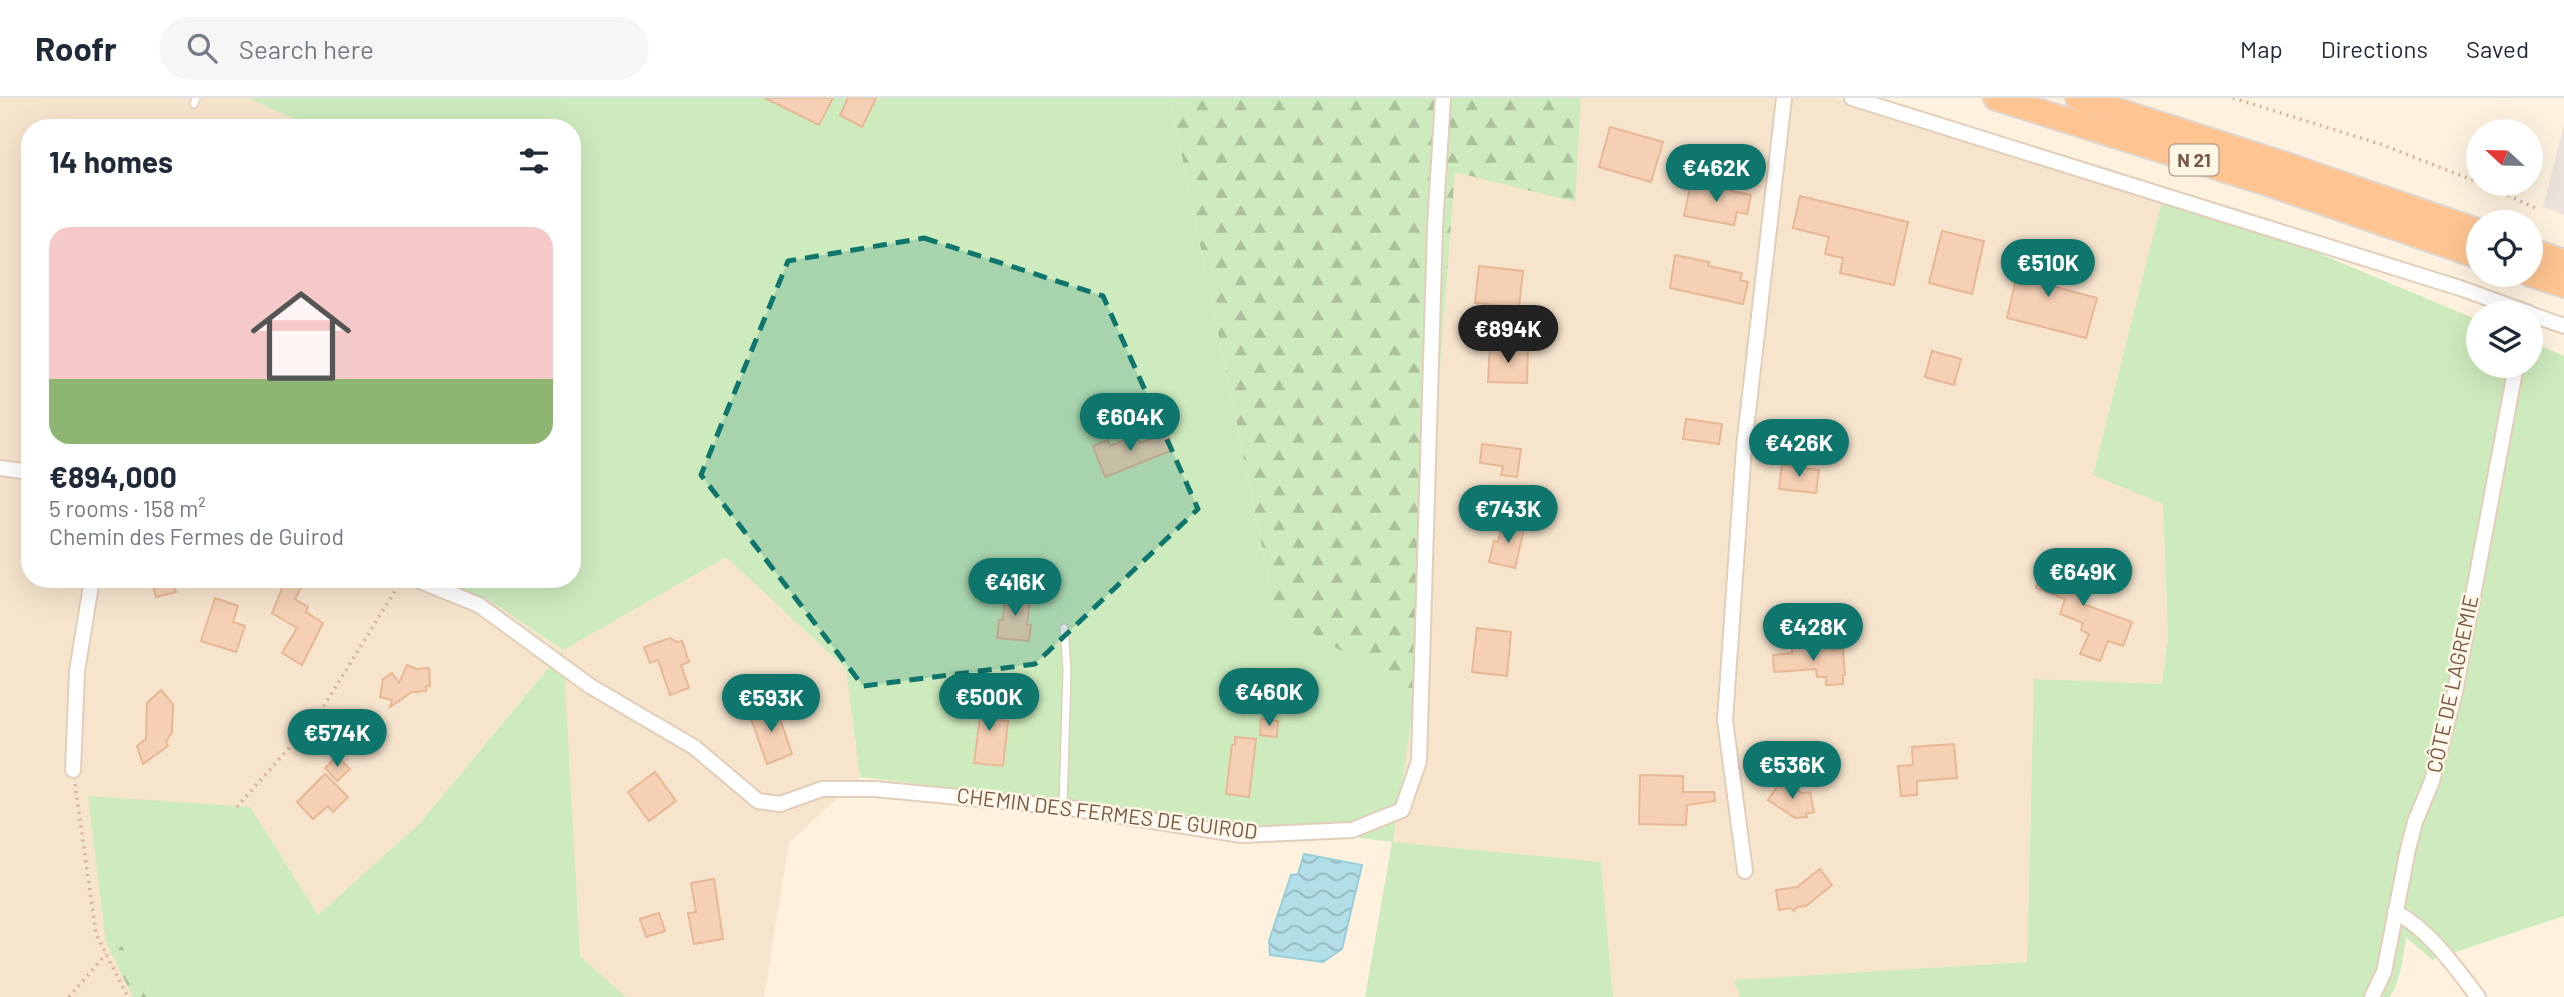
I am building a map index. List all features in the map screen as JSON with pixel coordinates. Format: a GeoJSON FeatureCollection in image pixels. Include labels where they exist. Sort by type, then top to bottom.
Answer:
{"type":"FeatureCollection","features":[{"type":"Feature","properties":{"kind":"highway","name":"N 21"},"geometry":{"type":"LineString","coordinates":[[1996,98],[2270,184],[2466,252]]}},
{"type":"Feature","properties":{"kind":"highway","name":"N 21"},"geometry":{"type":"LineString","coordinates":[[2078,98],[2466,227]]}},
{"type":"Feature","properties":{"kind":"highway"},"geometry":{"type":"LineString","coordinates":[[2543,255],[2564,262]]}},
{"type":"Feature","properties":{"kind":"highway"},"geometry":{"type":"LineString","coordinates":[[2543,278],[2564,285]]}},
{"type":"Feature","properties":{"kind":"street","name":"CHEMIN DES FERMES DE GUIROD"},"geometry":{"type":"LineString","coordinates":[[437,588],[479,605],[590,686],[694,747],[758,801],[780,804],[822,789],[876,789],[1063,807],[1242,835],[1352,830],[1402,810],[1419,761],[1434,227],[1443,98]]}},
{"type":"Feature","properties":{"kind":"street"},"geometry":{"type":"LineString","coordinates":[[1745,872],[1724,720],[1744,447],[1784,98]]}},
{"type":"Feature","properties":{"kind":"street"},"geometry":{"type":"LineString","coordinates":[[1852,98],[2495,301]]}},
{"type":"Feature","properties":{"kind":"street"},"geometry":{"type":"LineString","coordinates":[[2543,318],[2564,326]]}},
{"type":"Feature","properties":{"kind":"street","name":"CÔTE DE LAGREMIE"},"geometry":{"type":"LineString","coordinates":[[2372,997],[2384,972],[2407,849],[2432,781],[2455,692],[2514,378]]}},
{"type":"Feature","properties":{"kind":"street"},"geometry":{"type":"LineString","coordinates":[[0,468],[21,471]]}},
{"type":"Feature","properties":{"kind":"street"},"geometry":{"type":"LineString","coordinates":[[73,770],[77,671],[91,588]]}},
{"type":"Feature","properties":{"kind":"street"},"geometry":{"type":"LineString","coordinates":[[2395,912],[2408,919],[2430,939],[2478,997]]}},
{"type":"Feature","properties":{"kind":"lane"},"geometry":{"type":"LineString","coordinates":[[1063,807],[1067,670],[1064,628]]}},
{"type":"Feature","properties":{"kind":"path"},"geometry":{"type":"LineString","coordinates":[[2233,98],[2380,144],[2466,178]]}},
{"type":"Feature","properties":{"kind":"path"},"geometry":{"type":"LineString","coordinates":[[2509,196],[2536,208]]}},
{"type":"Feature","properties":{"kind":"path"},"geometry":{"type":"LineString","coordinates":[[237,807],[319,714],[396,588]]}},
{"type":"Feature","properties":{"kind":"path"},"geometry":{"type":"LineString","coordinates":[[73,770],[96,934],[128,997]]}},
{"type":"Feature","properties":{"kind":"path"},"geometry":{"type":"LineString","coordinates":[[69,997],[106,954]]}},
{"type":"Feature","properties":{"kind":"highlighted area"},"geometry":{"type":"Polygon","coordinates":[[[924,238],[1103,296],[1198,509],[1035,664],[863,686],[701,475],[788,261],[924,238]]]}},
{"type":"Feature","properties":{"kind":"shaded area"},"geometry":{"type":"Polygon","coordinates":[[[0,98],[248,98],[294,119],[21,119],[21,588],[460,588],[489,600],[563,650],[726,557],[846,669],[860,777],[789,843],[764,997],[626,997],[580,956],[562,650],[420,823],[318,916],[249,807],[106,943],[133,997],[0,997],[0,98]]]}},
{"type":"Feature","properties":{"kind":"shaded area"},"geometry":{"type":"Polygon","coordinates":[[[1581,98],[1834,98],[2165,189],[2094,475],[2163,504],[2168,638],[2162,684],[2034,679],[2027,962],[1735,980],[1740,997],[1613,997],[1601,862],[1393,842],[1415,697],[1455,171],[1574,202],[1581,98]]]}},
{"type":"Feature","properties":{"kind":"shaded area"},"geometry":{"type":"Polygon","coordinates":[[[2564,125],[2564,215],[2543,207],[2564,125]]]}},
{"type":"Feature","properties":{"kind":"green space"},"geometry":{"type":"Polygon","coordinates":[[[248,98],[1170,98],[1275,610],[1415,697],[1393,842],[1601,862],[1613,997],[1365,997],[1392,842],[860,777],[846,669],[726,557],[563,650],[489,600],[460,588],[581,588],[581,119],[294,119],[248,98]]]}},
{"type":"Feature","properties":{"kind":"green space"},"geometry":{"type":"Polygon","coordinates":[[[1170,98],[1581,98],[1575,202],[1455,172],[1415,697],[1275,610],[1170,98]]]}},
{"type":"Feature","properties":{"kind":"green space"},"geometry":{"type":"Polygon","coordinates":[[[2165,189],[2466,315],[2466,378],[2543,378],[2543,347],[2564,356],[2564,916],[2432,960],[2406,937],[2399,976],[2390,997],[1740,997],[1734,980],[2027,962],[2034,679],[2162,684],[2168,638],[2163,504],[2093,475],[2165,189]]]}},
{"type":"Feature","properties":{"kind":"green space"},"geometry":{"type":"Polygon","coordinates":[[[563,650],[580,956],[626,997],[154,997],[122,946],[106,943],[88,796],[250,807],[318,915],[420,823],[563,650]]]}},
{"type":"Feature","properties":{"kind":"green space"},"geometry":{"type":"Polygon","coordinates":[[[106,943],[122,946],[154,997],[133,997],[106,943]]]}},
{"type":"Feature","properties":{"kind":"water"},"geometry":{"type":"Polygon","coordinates":[[[1304,854],[1362,865],[1342,949],[1323,962],[1270,955],[1269,941],[1291,875],[1298,874],[1304,854]]]}},
{"type":"Feature","properties":{"kind":"building"},"geometry":{"type":"Polygon","coordinates":[[[765,98],[833,98],[819,125],[765,98]]]}},
{"type":"Feature","properties":{"kind":"building"},"geometry":{"type":"Polygon","coordinates":[[[848,98],[876,98],[862,127],[840,115],[848,98]]]}},
{"type":"Feature","properties":{"kind":"building"},"geometry":{"type":"Polygon","coordinates":[[[1610,127],[1663,142],[1651,182],[1599,167],[1610,127]]]}},
{"type":"Feature","properties":{"kind":"building"},"geometry":{"type":"Polygon","coordinates":[[[1691,182],[1751,195],[1747,214],[1737,212],[1734,225],[1684,216],[1691,182]]]}},
{"type":"Feature","properties":{"kind":"building"},"geometry":{"type":"Polygon","coordinates":[[[1800,196],[1908,222],[1894,285],[1840,273],[1843,258],[1825,254],[1829,237],[1793,228],[1800,196]]]}},
{"type":"Feature","properties":{"kind":"building"},"geometry":{"type":"Polygon","coordinates":[[[1942,231],[1984,241],[1972,294],[1929,283],[1942,231]]]}},
{"type":"Feature","properties":{"kind":"building"},"geometry":{"type":"Polygon","coordinates":[[[2023,250],[2059,259],[2052,286],[2097,298],[2086,338],[2007,318],[2023,250]]]}},
{"type":"Feature","properties":{"kind":"building"},"geometry":{"type":"Polygon","coordinates":[[[1675,255],[1742,273],[1740,280],[1748,282],[1743,304],[1670,288],[1675,255]]]}},
{"type":"Feature","properties":{"kind":"building"},"geometry":{"type":"Polygon","coordinates":[[[1479,266],[1523,271],[1519,307],[1475,303],[1479,266]]]}},
{"type":"Feature","properties":{"kind":"building"},"geometry":{"type":"Polygon","coordinates":[[[1490,346],[1528,348],[1527,383],[1488,382],[1490,346]]]}},
{"type":"Feature","properties":{"kind":"building"},"geometry":{"type":"Polygon","coordinates":[[[1932,351],[1961,359],[1954,385],[1925,377],[1932,351]]]}},
{"type":"Feature","properties":{"kind":"building"},"geometry":{"type":"Polygon","coordinates":[[[1686,419],[1722,424],[1719,444],[1683,439],[1686,419]]]}},
{"type":"Feature","properties":{"kind":"building"},"geometry":{"type":"Polygon","coordinates":[[[1167,433],[1173,450],[1105,477],[1093,446],[1108,440],[1110,446],[1137,435],[1140,443],[1167,433]]]}},
{"type":"Feature","properties":{"kind":"building"},"geometry":{"type":"Polygon","coordinates":[[[1482,444],[1521,449],[1517,477],[1501,475],[1503,466],[1480,463],[1482,444]]]}},
{"type":"Feature","properties":{"kind":"building"},"geometry":{"type":"Polygon","coordinates":[[[1782,465],[1819,470],[1816,493],[1779,489],[1782,465]]]}},
{"type":"Feature","properties":{"kind":"building"},"geometry":{"type":"Polygon","coordinates":[[[1503,520],[1525,525],[1515,568],[1489,562],[1494,541],[1498,542],[1503,520]]]}},
{"type":"Feature","properties":{"kind":"building"},"geometry":{"type":"Polygon","coordinates":[[[2047,559],[2094,576],[2083,604],[2132,622],[2123,646],[2108,641],[2100,661],[2080,654],[2089,634],[2081,630],[2083,623],[2060,614],[2065,599],[2036,588],[2047,559]]]}},
{"type":"Feature","properties":{"kind":"building"},"geometry":{"type":"Polygon","coordinates":[[[154,588],[175,588],[176,592],[156,597],[154,588]]]}},
{"type":"Feature","properties":{"kind":"building"},"geometry":{"type":"Polygon","coordinates":[[[282,588],[301,588],[295,599],[308,607],[306,612],[323,623],[302,665],[282,653],[297,628],[272,613],[282,588]]]}},
{"type":"Feature","properties":{"kind":"building"},"geometry":{"type":"Polygon","coordinates":[[[1005,592],[1031,595],[1027,625],[1031,625],[1029,641],[997,638],[999,620],[1003,620],[1005,592]]]}},
{"type":"Feature","properties":{"kind":"building"},"geometry":{"type":"Polygon","coordinates":[[[215,598],[238,606],[233,622],[245,626],[236,652],[201,641],[215,598]]]}},
{"type":"Feature","properties":{"kind":"building"},"geometry":{"type":"Polygon","coordinates":[[[1477,628],[1511,632],[1507,676],[1472,672],[1477,628]]]}},
{"type":"Feature","properties":{"kind":"building"},"geometry":{"type":"Polygon","coordinates":[[[670,638],[677,642],[682,641],[689,662],[681,665],[689,688],[670,695],[658,660],[650,663],[644,647],[670,638]]]}},
{"type":"Feature","properties":{"kind":"building"},"geometry":{"type":"Polygon","coordinates":[[[1809,646],[1810,652],[1843,649],[1843,684],[1826,685],[1826,677],[1817,677],[1816,669],[1774,672],[1773,655],[1792,653],[1792,647],[1809,646]]]}},
{"type":"Feature","properties":{"kind":"building"},"geometry":{"type":"Polygon","coordinates":[[[407,665],[416,669],[429,668],[430,686],[426,686],[426,691],[412,692],[390,707],[392,700],[380,697],[383,679],[392,673],[399,683],[407,665]]]}},
{"type":"Feature","properties":{"kind":"building"},"geometry":{"type":"Polygon","coordinates":[[[161,690],[173,704],[172,732],[166,742],[168,746],[143,764],[137,746],[146,739],[147,703],[161,690]]]}},
{"type":"Feature","properties":{"kind":"building"},"geometry":{"type":"Polygon","coordinates":[[[970,699],[1000,703],[998,720],[1008,721],[1003,766],[974,763],[980,718],[968,716],[970,699]]]}},
{"type":"Feature","properties":{"kind":"building"},"geometry":{"type":"Polygon","coordinates":[[[775,704],[792,754],[767,764],[749,713],[775,704]]]}},
{"type":"Feature","properties":{"kind":"building"},"geometry":{"type":"Polygon","coordinates":[[[1261,719],[1278,721],[1277,737],[1260,735],[1261,719]]]}},
{"type":"Feature","properties":{"kind":"building"},"geometry":{"type":"Polygon","coordinates":[[[1235,737],[1256,739],[1249,797],[1226,794],[1235,737]]]}},
{"type":"Feature","properties":{"kind":"building"},"geometry":{"type":"Polygon","coordinates":[[[1954,744],[1957,778],[1917,781],[1917,795],[1901,796],[1898,766],[1913,765],[1912,747],[1954,744]]]}},
{"type":"Feature","properties":{"kind":"building"},"geometry":{"type":"Polygon","coordinates":[[[337,756],[350,769],[337,781],[325,768],[337,756]]]}},
{"type":"Feature","properties":{"kind":"building"},"geometry":{"type":"Polygon","coordinates":[[[655,772],[676,801],[649,821],[628,792],[655,772]]]}},
{"type":"Feature","properties":{"kind":"building"},"geometry":{"type":"Polygon","coordinates":[[[325,774],[348,797],[333,812],[328,806],[313,819],[297,802],[325,774]]]}},
{"type":"Feature","properties":{"kind":"building"},"geometry":{"type":"Polygon","coordinates":[[[1640,775],[1683,776],[1683,792],[1714,792],[1715,801],[1687,805],[1686,825],[1639,824],[1640,775]]]}},
{"type":"Feature","properties":{"kind":"building"},"geometry":{"type":"Polygon","coordinates":[[[1787,783],[1802,793],[1810,792],[1814,812],[1806,814],[1807,817],[1795,818],[1768,800],[1778,785],[1782,787],[1787,783]]]}},
{"type":"Feature","properties":{"kind":"building"},"geometry":{"type":"Polygon","coordinates":[[[1820,869],[1832,885],[1806,906],[1797,907],[1794,911],[1790,908],[1779,910],[1776,890],[1797,887],[1820,869]]]}},
{"type":"Feature","properties":{"kind":"building"},"geometry":{"type":"Polygon","coordinates":[[[714,879],[723,939],[694,944],[688,913],[696,912],[691,883],[714,879]]]}},
{"type":"Feature","properties":{"kind":"building"},"geometry":{"type":"Polygon","coordinates":[[[659,913],[665,931],[646,937],[640,919],[659,913]]]}}]}
